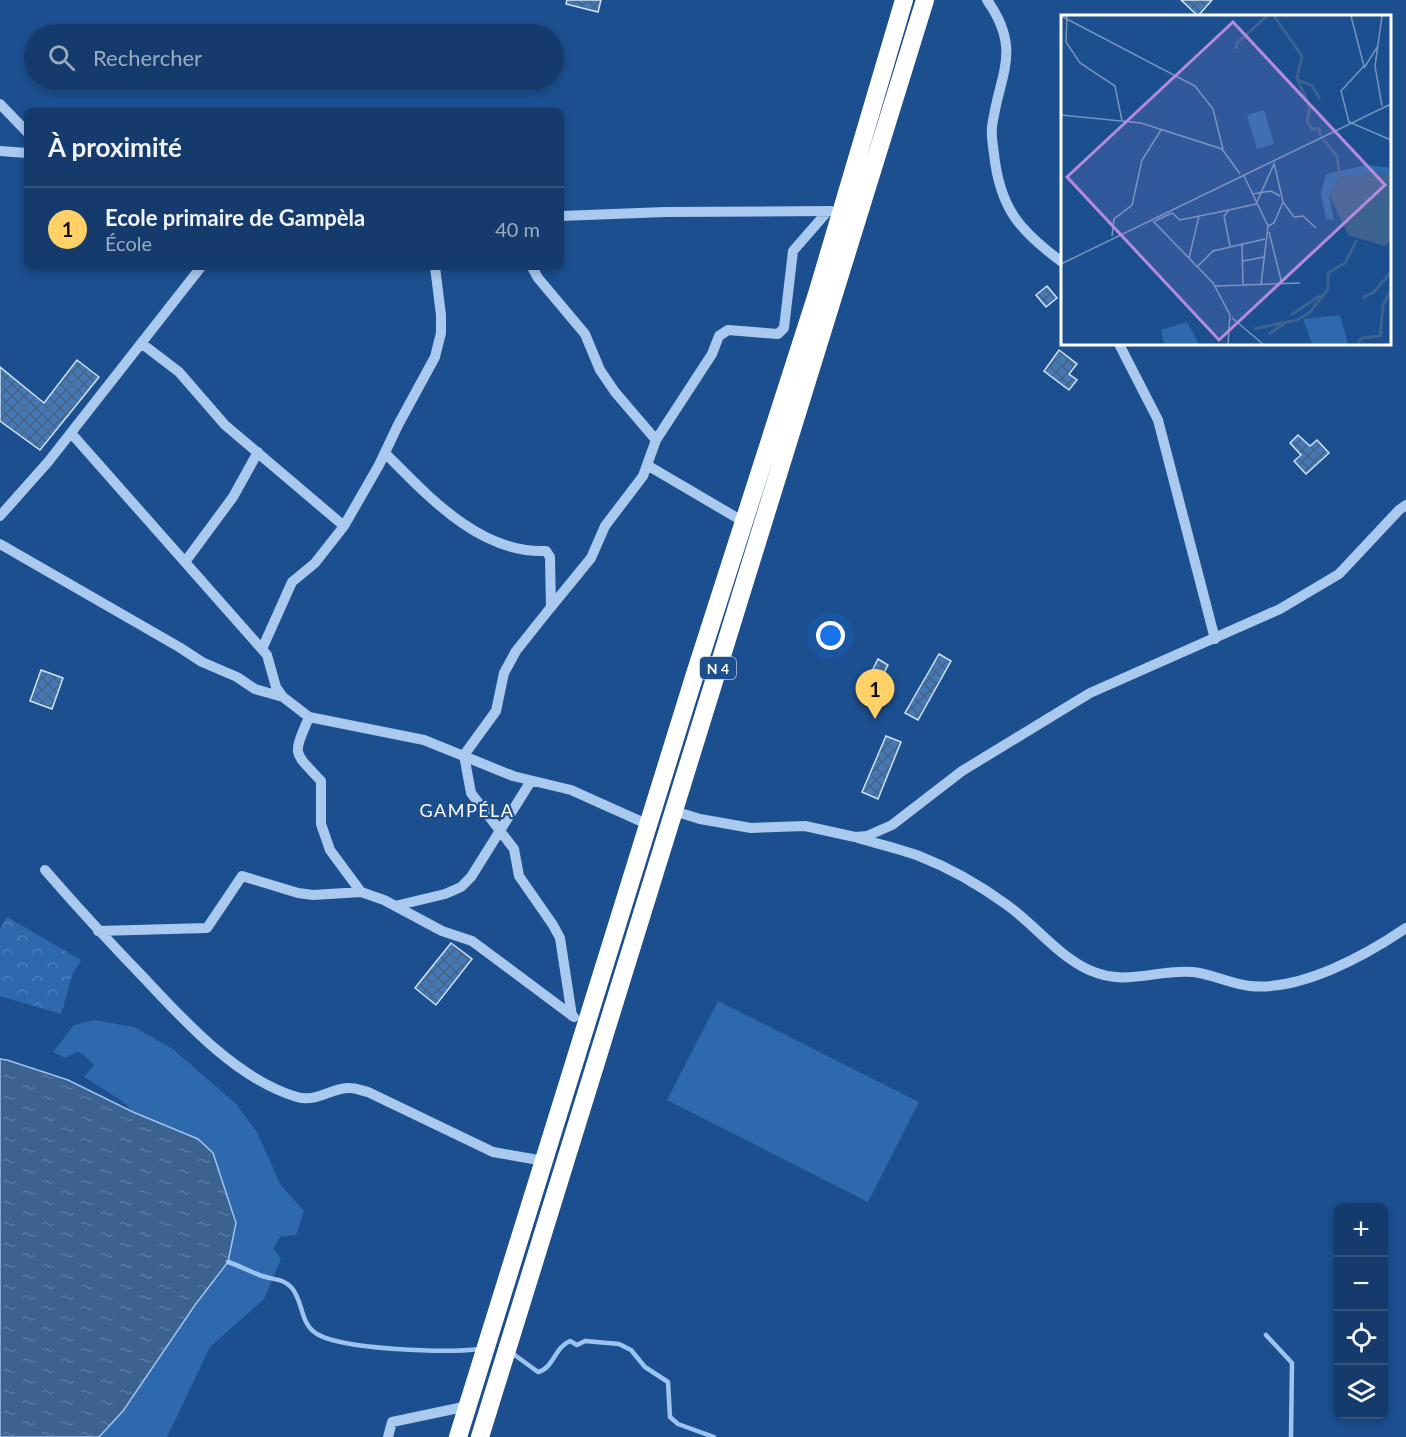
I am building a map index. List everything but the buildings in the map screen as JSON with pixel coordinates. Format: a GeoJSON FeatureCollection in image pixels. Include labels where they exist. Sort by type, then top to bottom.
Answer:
{"type":"FeatureCollection","features":[{"type":"Feature","properties":{"kind":"highway","name":"N 4"},"geometry":{"type":"LineString","coordinates":[[458,1437],[544,1161],[580,1020],[649,825],[817,294],[834,210],[904,0]]}},
{"type":"Feature","properties":{"kind":"highway","name":"N 4"},"geometry":{"type":"LineString","coordinates":[[480,1437],[925,0]]}},
{"type":"Feature","properties":{"kind":"street"},"geometry":{"type":"LineString","coordinates":[[987,0],[994,9],[1006,36],[1008,56],[992,130],[996,178],[1013,217],[1034,241],[1061,261]]}},
{"type":"Feature","properties":{"kind":"street"},"geometry":{"type":"LineString","coordinates":[[0,104],[24,129]]}},
{"type":"Feature","properties":{"kind":"street"},"geometry":{"type":"LineString","coordinates":[[0,151],[24,153]]}},
{"type":"Feature","properties":{"kind":"street"},"geometry":{"type":"LineString","coordinates":[[564,216],[834,210]]}},
{"type":"Feature","properties":{"kind":"street"},"geometry":{"type":"LineString","coordinates":[[580,1020],[560,939],[519,876],[514,849],[471,793],[464,755],[496,711],[504,673],[516,651],[591,558],[605,526],[643,476],[656,440],[712,354],[719,336],[728,330],[778,334],[784,328],[793,251],[834,210]]}},
{"type":"Feature","properties":{"kind":"street"},"geometry":{"type":"LineString","coordinates":[[0,516],[48,462],[199,270]]}},
{"type":"Feature","properties":{"kind":"street"},"geometry":{"type":"LineString","coordinates":[[262,649],[292,582],[315,563],[344,526],[435,357],[441,333],[435,270]]}},
{"type":"Feature","properties":{"kind":"street"},"geometry":{"type":"LineString","coordinates":[[534,270],[585,334],[600,370],[615,392],[656,440]]}},
{"type":"Feature","properties":{"kind":"street"},"geometry":{"type":"LineString","coordinates":[[141,343],[179,372],[225,425],[344,526]]}},
{"type":"Feature","properties":{"kind":"street"},"geometry":{"type":"LineString","coordinates":[[1120,345],[1158,420],[1215,639]]}},
{"type":"Feature","properties":{"kind":"street"},"geometry":{"type":"LineString","coordinates":[[71,433],[262,649],[267,656],[276,687],[283,697],[309,717],[424,740],[513,776],[571,790],[649,825]]}},
{"type":"Feature","properties":{"kind":"street"},"geometry":{"type":"LineString","coordinates":[[185,562],[233,497],[258,452]]}},
{"type":"Feature","properties":{"kind":"street"},"geometry":{"type":"LineString","coordinates":[[385,453],[440,507],[482,535],[511,548],[546,551],[550,557],[551,606]]}},
{"type":"Feature","properties":{"kind":"street"},"geometry":{"type":"LineString","coordinates":[[647,465],[744,522]]}},
{"type":"Feature","properties":{"kind":"street"},"geometry":{"type":"LineString","coordinates":[[855,837],[867,836],[892,825],[962,771],[1090,693],[1280,609],[1339,574],[1406,505]]}},
{"type":"Feature","properties":{"kind":"street"},"geometry":{"type":"LineString","coordinates":[[0,544],[179,646],[202,662],[237,677],[255,689],[283,697]]}},
{"type":"Feature","properties":{"kind":"street"},"geometry":{"type":"LineString","coordinates":[[309,717],[296,748],[299,758],[321,781],[321,824],[330,850],[361,892]]}},
{"type":"Feature","properties":{"kind":"street"},"geometry":{"type":"LineString","coordinates":[[395,906],[445,894],[461,887],[471,876],[531,780]]}},
{"type":"Feature","properties":{"kind":"street"},"geometry":{"type":"LineString","coordinates":[[674,811],[700,819],[751,828],[805,826],[855,837],[920,856],[965,878],[1008,905],[1074,962],[1091,971],[1121,979],[1193,972],[1250,986],[1293,982],[1350,962],[1379,947],[1406,928]]}},
{"type":"Feature","properties":{"kind":"street"},"geometry":{"type":"LineString","coordinates":[[45,870],[98,931],[184,1021],[241,1068],[276,1090],[300,1098],[318,1098],[349,1088],[368,1092],[493,1152],[544,1161]]}},
{"type":"Feature","properties":{"kind":"street"},"geometry":{"type":"LineString","coordinates":[[98,931],[207,928],[242,876],[298,893],[313,895],[361,892],[395,906],[442,931],[472,941],[580,1020]]}},
{"type":"Feature","properties":{"kind":"street"},"geometry":{"type":"LineString","coordinates":[[388,1437],[392,1422],[468,1406]]}},
{"type":"Feature","properties":{"kind":"green space"},"geometry":{"type":"Polygon","coordinates":[[[7,917],[81,960],[73,973],[61,1014],[0,996],[0,929],[7,917]]]}},
{"type":"Feature","properties":{"kind":"green space"},"geometry":{"type":"Polygon","coordinates":[[[718,1001],[919,1102],[868,1202],[667,1100],[718,1001]]]}},
{"type":"Feature","properties":{"kind":"green space"},"geometry":{"type":"Polygon","coordinates":[[[95,1020],[134,1027],[174,1050],[236,1104],[257,1132],[280,1184],[304,1211],[296,1235],[280,1237],[273,1248],[281,1259],[264,1299],[210,1347],[167,1437],[99,1437],[123,1411],[195,1305],[228,1262],[198,1139],[133,1112],[122,1101],[84,1077],[94,1065],[83,1054],[76,1052],[65,1058],[53,1052],[74,1025],[95,1020]]]}},
{"type":"Feature","properties":{"kind":"water"},"geometry":{"type":"Polygon","coordinates":[[[0,1059],[68,1080],[133,1112],[198,1139],[213,1153],[236,1223],[228,1262],[195,1305],[123,1411],[99,1437],[0,1437],[0,1059]]]}},
{"type":"Feature","properties":{"kind":"waterway"},"geometry":{"type":"LineString","coordinates":[[228,1262],[288,1284],[298,1299],[307,1324],[317,1334],[330,1339],[349,1344],[396,1349],[444,1351],[480,1349]]}},
{"type":"Feature","properties":{"kind":"waterway"},"geometry":{"type":"LineString","coordinates":[[1266,1335],[1292,1363],[1291,1437]]}},
{"type":"Feature","properties":{"kind":"waterway"},"geometry":{"type":"LineString","coordinates":[[512,1353],[538,1372],[547,1367],[561,1348],[570,1341],[577,1345],[585,1341],[619,1344],[631,1350],[645,1367],[668,1382],[670,1417],[678,1424],[714,1437]]}},
{"type":"Feature","properties":{"kind":"place","name":"Ecole primaire de Gampèla"},"geometry":{"type":"Point","coordinates":[875,719]}},
{"type":"Feature","properties":{"kind":"district","name":"GAMPÉLA"},"geometry":{"type":"Point","coordinates":[467,810]}}]}
